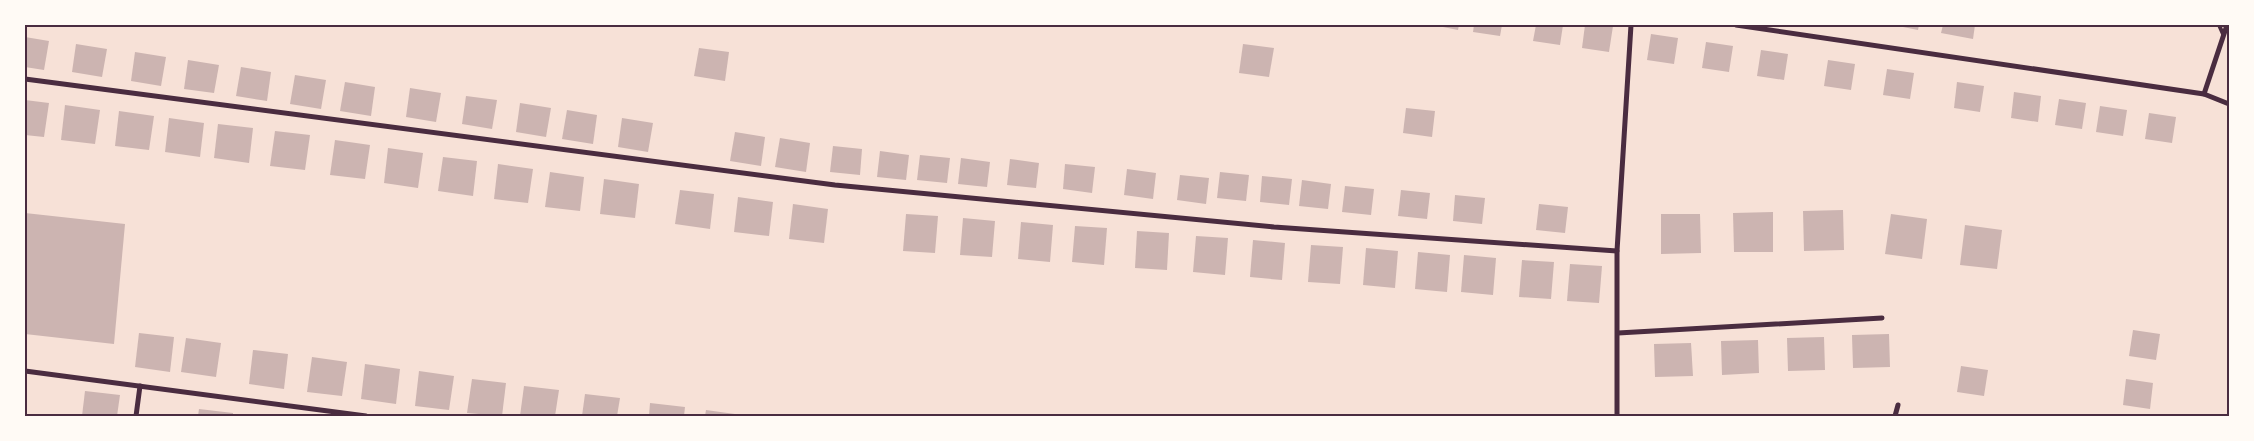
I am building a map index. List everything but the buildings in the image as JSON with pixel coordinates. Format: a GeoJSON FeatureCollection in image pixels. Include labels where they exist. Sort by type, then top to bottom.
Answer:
{"type":"FeatureCollection","features":[{"type":"Feature","properties":{"kind":"street"},"geometry":{"type":"LineString","coordinates":[[1617,416],[1617,250],[1631,25]]}},
{"type":"Feature","properties":{"kind":"street"},"geometry":{"type":"LineString","coordinates":[[1736,25],[2204,94],[2229,104]]}},
{"type":"Feature","properties":{"kind":"street"},"geometry":{"type":"LineString","coordinates":[[2204,94],[2227,25]]}},
{"type":"Feature","properties":{"kind":"street"},"geometry":{"type":"LineString","coordinates":[[25,80],[834,185],[1274,227],[1617,250]]}},
{"type":"Feature","properties":{"kind":"street"},"geometry":{"type":"LineString","coordinates":[[1618,333],[1882,318]]}},
{"type":"Feature","properties":{"kind":"street"},"geometry":{"type":"LineString","coordinates":[[25,371],[366,416]]}},
{"type":"Feature","properties":{"kind":"street"},"geometry":{"type":"LineString","coordinates":[[136,416],[140,386]]}},
{"type":"Feature","properties":{"kind":"street"},"geometry":{"type":"LineString","coordinates":[[1895,416],[1898,405]]}},
{"type":"Feature","properties":{"kind":"lane"},"geometry":{"type":"LineString","coordinates":[[2219,25],[2224,34]]}}]}
